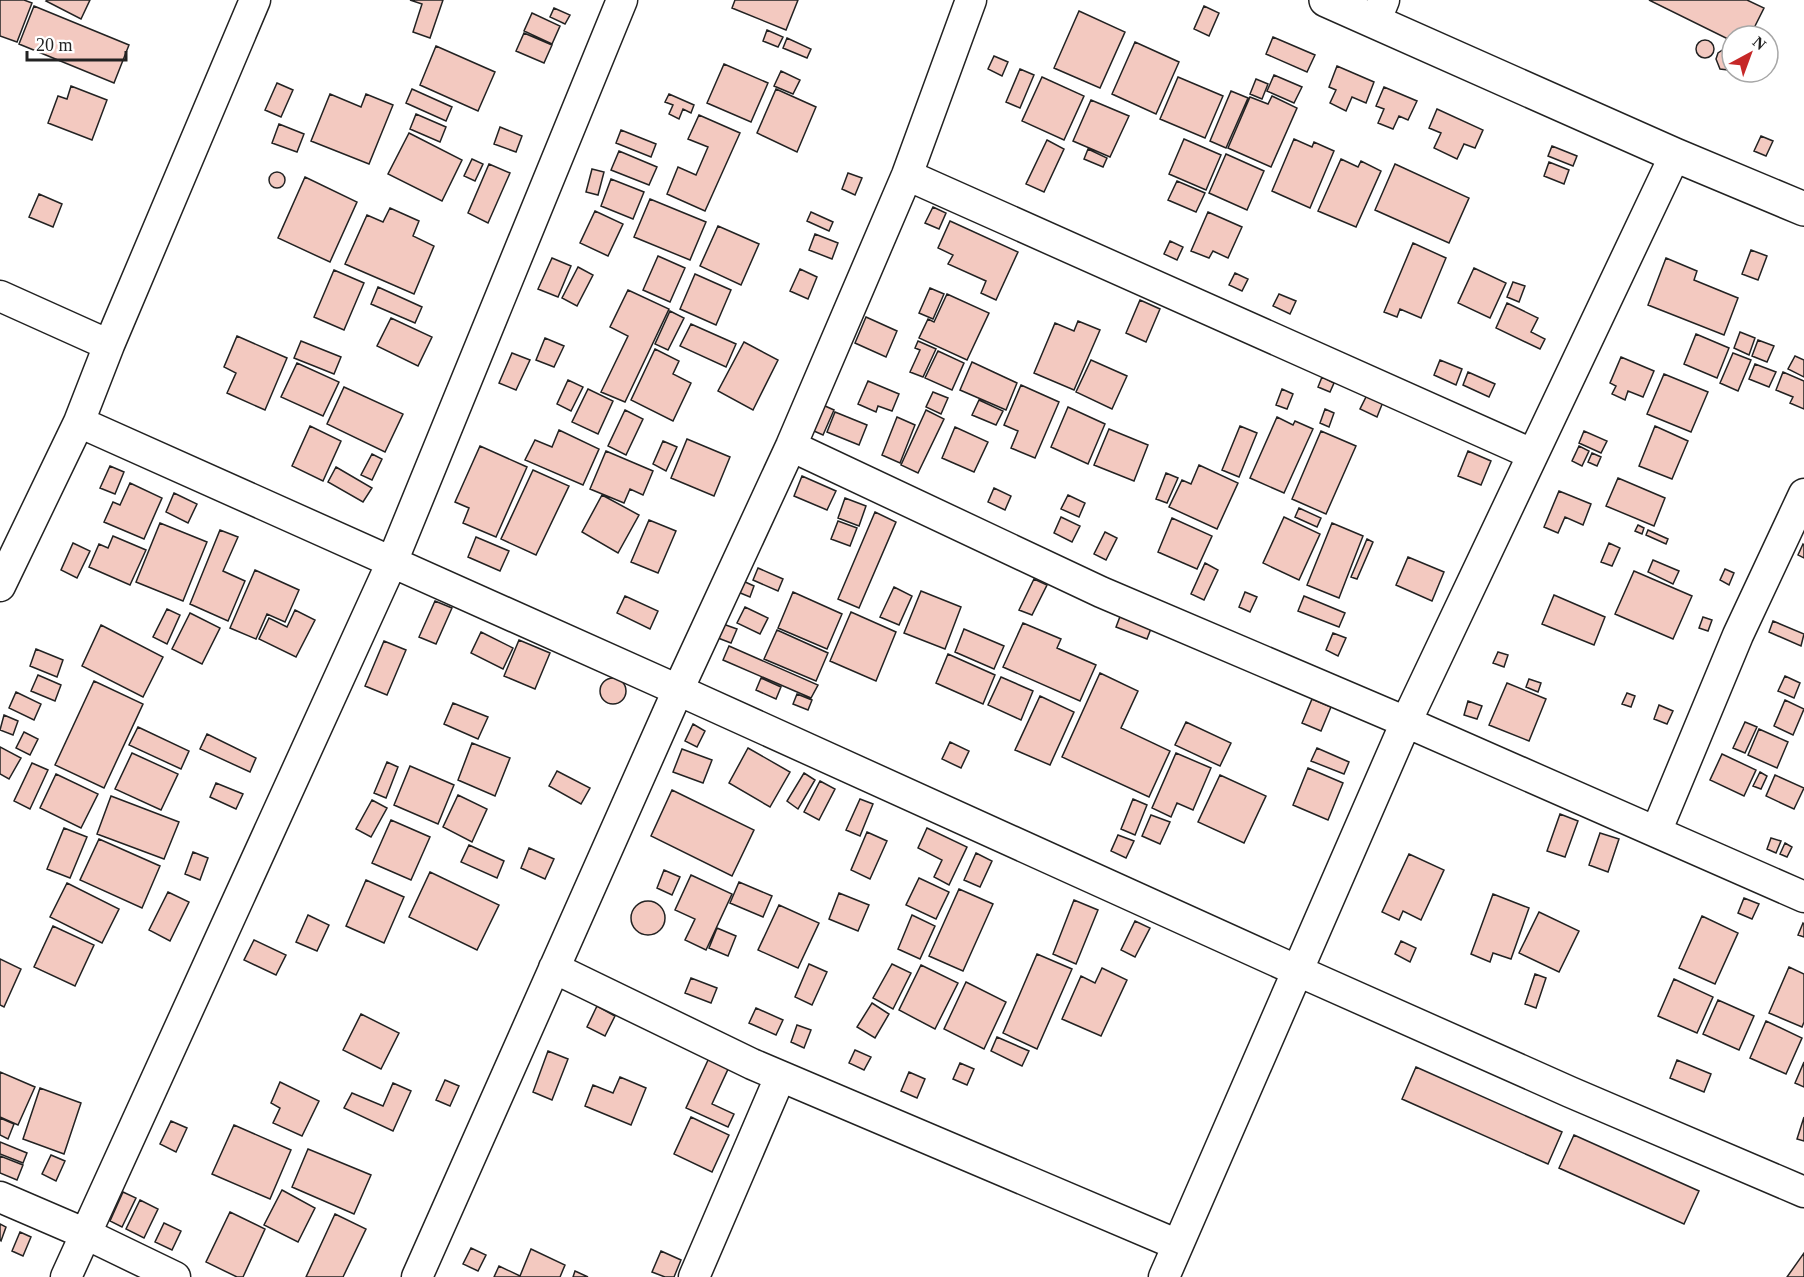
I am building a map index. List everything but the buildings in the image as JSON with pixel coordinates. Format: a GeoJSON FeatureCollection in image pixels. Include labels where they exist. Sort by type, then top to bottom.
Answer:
{"type":"FeatureCollection","features":[{"type":"Feature","properties":{"kind":"street"},"geometry":{"type":"LineString","coordinates":[[0,586],[79,422],[109,345],[255,0]]}},
{"type":"Feature","properties":{"kind":"street"},"geometry":{"type":"LineString","coordinates":[[66,1277],[392,561],[622,0]]}},
{"type":"Feature","properties":{"kind":"street"},"geometry":{"type":"LineString","coordinates":[[417,1277],[678,690],[791,446],[907,175],[971,0]]}},
{"type":"Feature","properties":{"kind":"street"},"geometry":{"type":"LineString","coordinates":[[1326,0],[1380,11],[1675,155],[1804,209]]}},
{"type":"Feature","properties":{"kind":"street"},"geometry":{"type":"LineString","coordinates":[[1164,1277],[1406,722],[1675,155]]}},
{"type":"Feature","properties":{"kind":"street"},"geometry":{"type":"LineString","coordinates":[[907,175],[1532,454]]}},
{"type":"Feature","properties":{"kind":"street"},"geometry":{"type":"LineString","coordinates":[[0,296],[109,345]]}},
{"type":"Feature","properties":{"kind":"street"},"geometry":{"type":"LineString","coordinates":[[79,422],[1298,971],[1561,1088],[1804,1191]]}},
{"type":"Feature","properties":{"kind":"street"},"geometry":{"type":"LineString","coordinates":[[791,446],[1101,592],[1406,722],[1804,897]]}},
{"type":"Feature","properties":{"kind":"street"},"geometry":{"type":"LineString","coordinates":[[1656,832],[1734,645],[1804,494]]}},
{"type":"Feature","properties":{"kind":"street"},"geometry":{"type":"LineString","coordinates":[[554,968],[780,1077],[1178,1245]]}},
{"type":"Feature","properties":{"kind":"street"},"geometry":{"type":"LineString","coordinates":[[694,1277],[780,1077]]}},
{"type":"Feature","properties":{"kind":"street"},"geometry":{"type":"LineString","coordinates":[[0,1197],[86,1234],[175,1277]]}}]}
